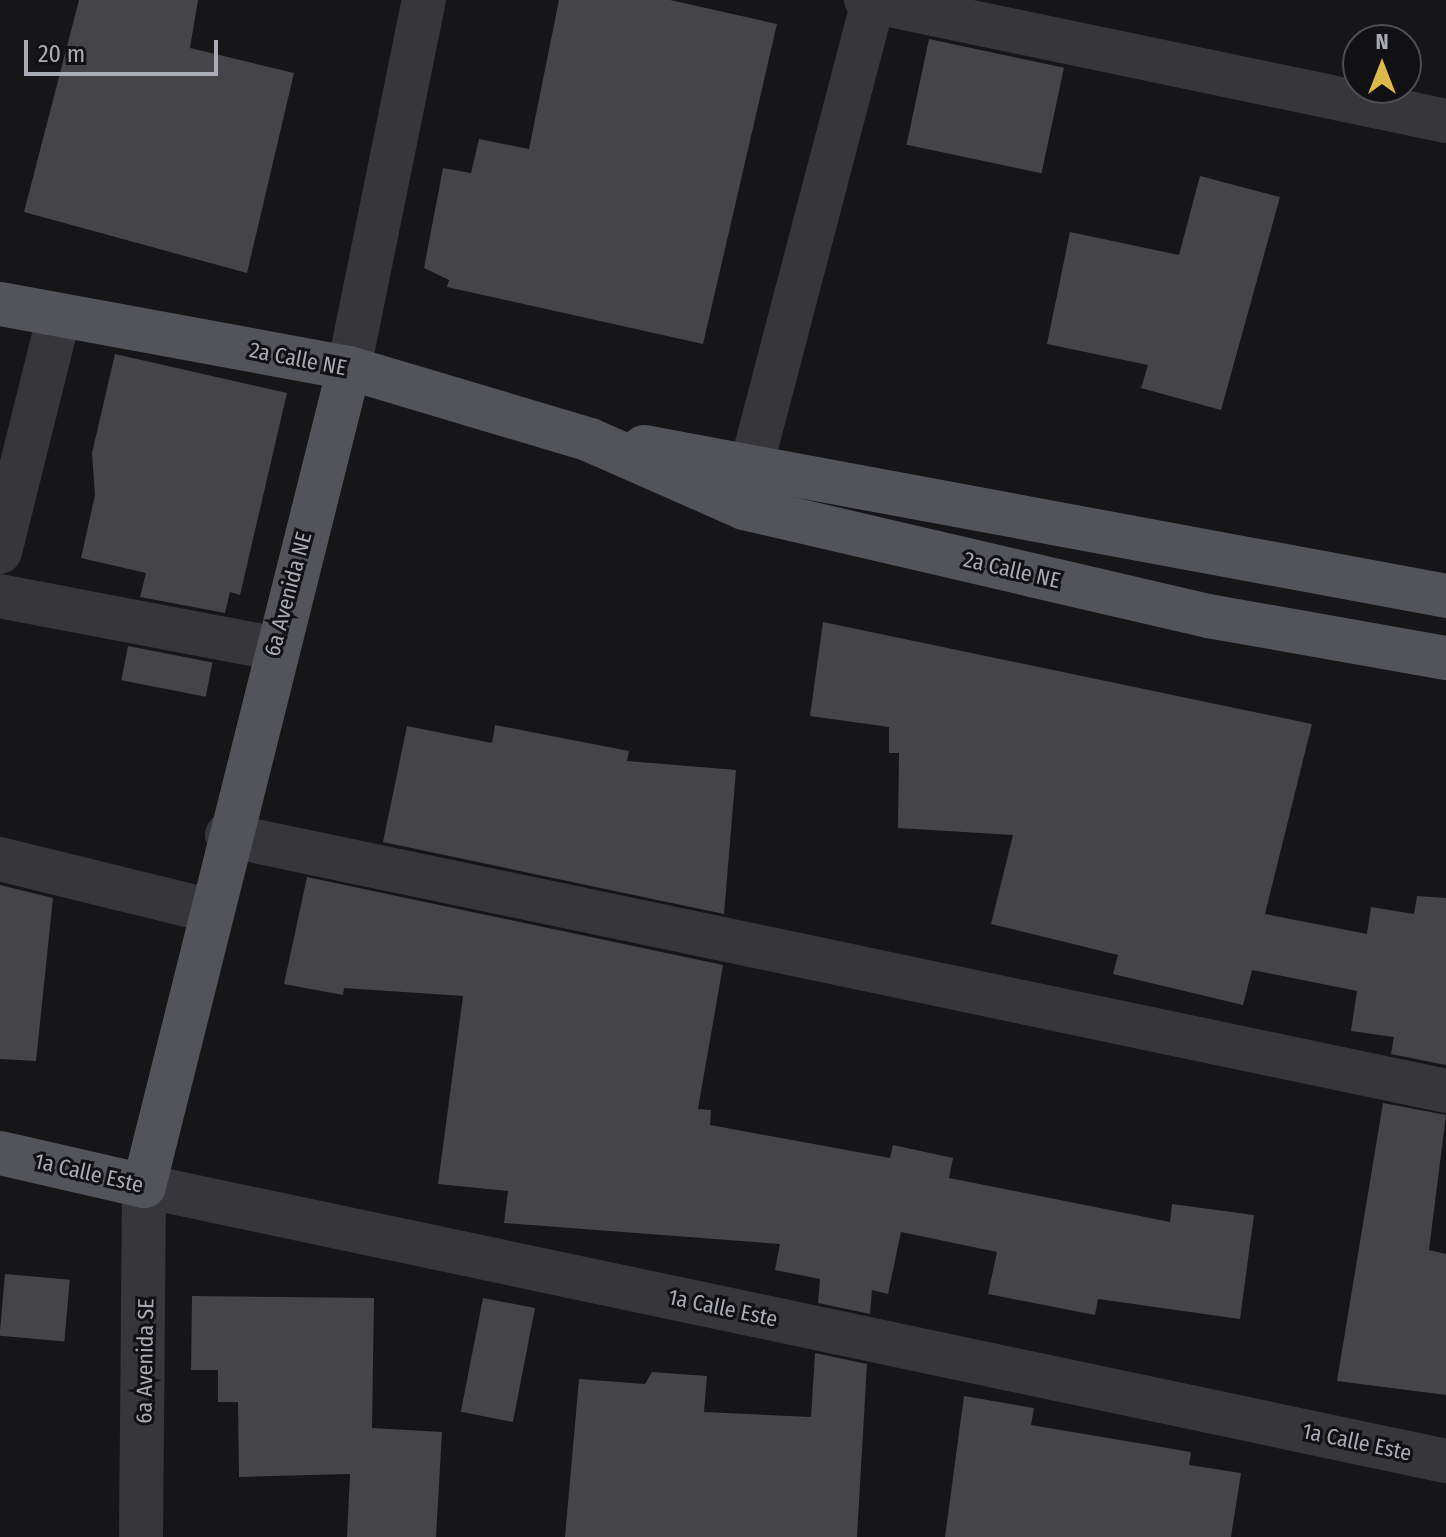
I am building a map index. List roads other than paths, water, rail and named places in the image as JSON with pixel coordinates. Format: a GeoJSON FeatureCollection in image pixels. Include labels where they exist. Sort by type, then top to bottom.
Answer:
{"type":"FeatureCollection","features":[{"type":"Feature","properties":{"kind":"main road","name":"2a Calle NE"},"geometry":{"type":"LineString","coordinates":[[0,304],[349,368],[590,440],[744,508],[1208,616],[1446,658]]}},
{"type":"Feature","properties":{"kind":"main road","name":"6a Avenida NE"},"geometry":{"type":"LineString","coordinates":[[144,1186],[273,648],[349,368]]}},
{"type":"Feature","properties":{"kind":"main road","name":"2a Calle NE"},"geometry":{"type":"LineString","coordinates":[[590,440],[752,463],[1446,596]]}},
{"type":"Feature","properties":{"kind":"main road","name":"1a Calle Este"},"geometry":{"type":"LineString","coordinates":[[0,1153],[144,1186]]}},
{"type":"Feature","properties":{"kind":"street","name":"6a Avenida NE"},"geometry":{"type":"LineString","coordinates":[[349,368],[424,0]]}},
{"type":"Feature","properties":{"kind":"street"},"geometry":{"type":"LineString","coordinates":[[752,463],[870,1],[1446,121]]}},
{"type":"Feature","properties":{"kind":"street"},"geometry":{"type":"LineString","coordinates":[[0,552],[59,315]]}},
{"type":"Feature","properties":{"kind":"street"},"geometry":{"type":"LineString","coordinates":[[0,596],[273,648]]}},
{"type":"Feature","properties":{"kind":"street"},"geometry":{"type":"LineString","coordinates":[[227,835],[1446,1091]]}},
{"type":"Feature","properties":{"kind":"street"},"geometry":{"type":"LineString","coordinates":[[0,859],[208,910]]}},
{"type":"Feature","properties":{"kind":"street","name":"1a Calle Este"},"geometry":{"type":"LineString","coordinates":[[144,1186],[1446,1461]]}},
{"type":"Feature","properties":{"kind":"street","name":"6a Avenida SE"},"geometry":{"type":"LineString","coordinates":[[141,1537],[144,1186]]}}]}
